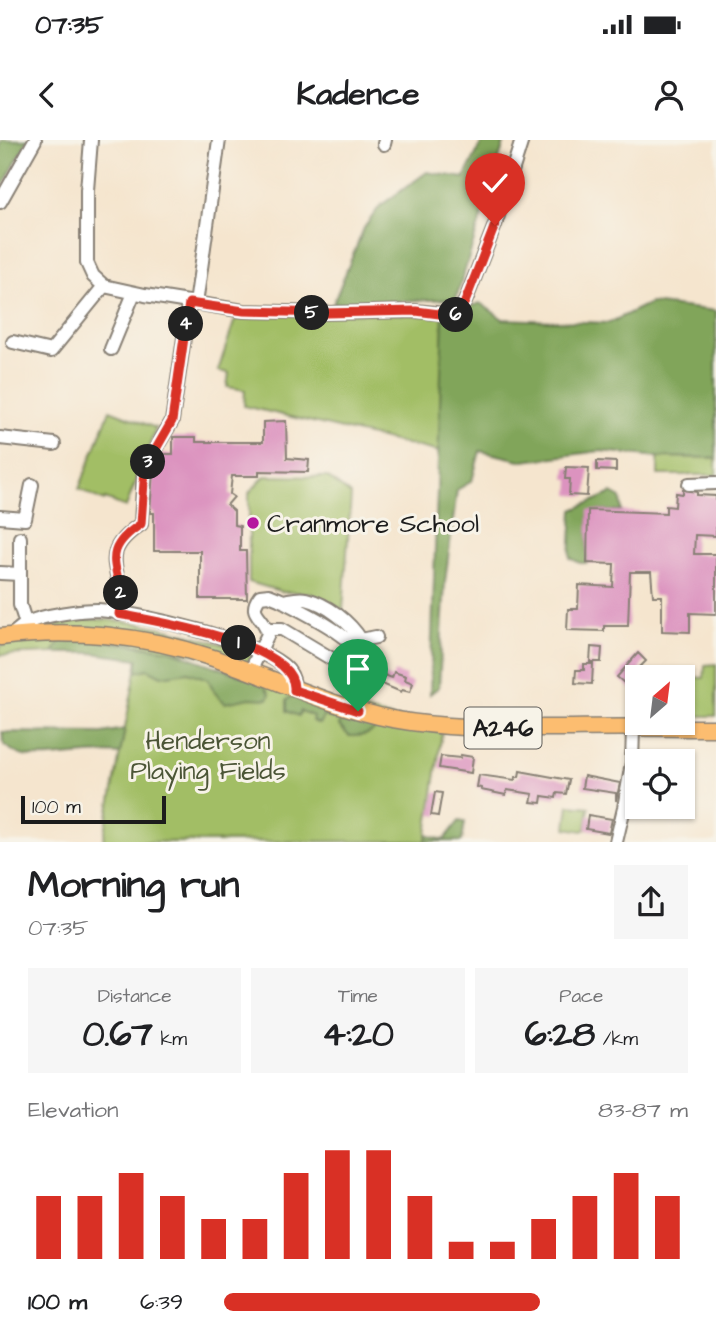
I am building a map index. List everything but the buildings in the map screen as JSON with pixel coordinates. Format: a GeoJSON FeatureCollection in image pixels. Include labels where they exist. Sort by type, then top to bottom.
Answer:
{"type":"FeatureCollection","features":[{"type":"Feature","properties":{"kind":"main road","name":"A246"},"geometry":{"type":"LineString","coordinates":[[6,636],[78,634],[142,640],[209,656],[294,690],[358,711],[424,724],[473,728],[625,728]]}},
{"type":"Feature","properties":{"kind":"main road","name":"A246"},"geometry":{"type":"LineString","coordinates":[[695,728],[716,728]]}},
{"type":"Feature","properties":{"kind":"street"},"geometry":{"type":"LineString","coordinates":[[0,202],[35,140]]}},
{"type":"Feature","properties":{"kind":"street"},"geometry":{"type":"LineString","coordinates":[[92,140],[87,190],[87,263],[93,276],[104,286],[192,304],[244,311],[416,311],[455,316],[465,302],[495,225],[522,140]]}},
{"type":"Feature","properties":{"kind":"street"},"geometry":{"type":"LineString","coordinates":[[119,614],[122,598],[114,561],[115,549],[125,535],[141,524],[145,468],[172,421],[219,140]]}},
{"type":"Feature","properties":{"kind":"street"},"geometry":{"type":"LineString","coordinates":[[13,342],[51,351],[104,286]]}},
{"type":"Feature","properties":{"kind":"street"},"geometry":{"type":"LineString","coordinates":[[111,349],[134,293]]}},
{"type":"Feature","properties":{"kind":"street"},"geometry":{"type":"LineString","coordinates":[[0,438],[54,444]]}},
{"type":"Feature","properties":{"kind":"street"},"geometry":{"type":"LineString","coordinates":[[688,484],[716,484]]}},
{"type":"Feature","properties":{"kind":"street"},"geometry":{"type":"LineString","coordinates":[[0,517],[25,519],[32,485]]}},
{"type":"Feature","properties":{"kind":"street"},"geometry":{"type":"LineString","coordinates":[[20,538],[20,605],[26,624]]}},
{"type":"Feature","properties":{"kind":"street"},"geometry":{"type":"LineString","coordinates":[[0,573],[20,574]]}},
{"type":"Feature","properties":{"kind":"street"},"geometry":{"type":"LineString","coordinates":[[250,672],[268,634],[264,621],[254,612],[254,606],[260,596],[269,595],[283,601],[357,643],[376,637]]}},
{"type":"Feature","properties":{"kind":"street"},"geometry":{"type":"LineString","coordinates":[[6,636],[26,624],[46,617],[97,610],[119,614],[219,636],[260,652],[289,671],[295,684],[294,690]]}},
{"type":"Feature","properties":{"kind":"street"},"geometry":{"type":"LineString","coordinates":[[268,629],[282,629],[342,665],[348,664],[357,643]]}},
{"type":"Feature","properties":{"kind":"street"},"geometry":{"type":"LineString","coordinates":[[616,842],[632,763],[633,735]]}},
{"type":"Feature","properties":{"kind":"green space"},"geometry":{"type":"Polygon","coordinates":[[[2,140],[28,140],[0,191],[0,144],[2,140]]]}},
{"type":"Feature","properties":{"kind":"green space"},"geometry":{"type":"Polygon","coordinates":[[[483,140],[505,140],[456,299],[333,304],[364,228],[380,206],[427,172],[464,178],[483,140]]]}},
{"type":"Feature","properties":{"kind":"green space"},"geometry":{"type":"Polygon","coordinates":[[[480,303],[503,319],[609,323],[650,303],[716,311],[716,458],[658,457],[600,451],[524,461],[480,451],[472,481],[457,490],[445,582],[439,687],[430,694],[443,315],[480,303]]]}},
{"type":"Feature","properties":{"kind":"green space"},"geometry":{"type":"Polygon","coordinates":[[[244,311],[443,315],[440,452],[244,406],[245,390],[227,387],[229,373],[218,371],[234,322],[244,311]]]}},
{"type":"Feature","properties":{"kind":"green space"},"geometry":{"type":"Polygon","coordinates":[[[110,410],[156,428],[126,507],[105,499],[104,501],[79,489],[110,410]]]}},
{"type":"Feature","properties":{"kind":"green space"},"geometry":{"type":"Polygon","coordinates":[[[658,457],[716,458],[716,475],[658,475],[658,457]]]}},
{"type":"Feature","properties":{"kind":"green space"},"geometry":{"type":"Polygon","coordinates":[[[265,476],[327,477],[351,495],[343,610],[309,593],[283,592],[249,582],[249,493],[265,476]]]}},
{"type":"Feature","properties":{"kind":"green space"},"geometry":{"type":"Polygon","coordinates":[[[612,493],[621,498],[622,511],[589,511],[587,563],[570,558],[573,510],[612,493]]]}},
{"type":"Feature","properties":{"kind":"green space"},"geometry":{"type":"Polygon","coordinates":[[[84,619],[127,622],[168,629],[252,655],[247,663],[31,627],[84,619]]]}},
{"type":"Feature","properties":{"kind":"green space"},"geometry":{"type":"Polygon","coordinates":[[[95,640],[170,650],[262,683],[270,694],[268,699],[250,698],[225,703],[215,693],[208,679],[188,672],[161,676],[148,669],[136,672],[138,659],[91,653],[53,653],[60,641],[95,640]]]}},
{"type":"Feature","properties":{"kind":"green space"},"geometry":{"type":"Polygon","coordinates":[[[60,641],[53,653],[0,655],[0,646],[60,641]]]}},
{"type":"Feature","properties":{"kind":"green space","name":"Henderson Playing Fields"},"geometry":{"type":"Polygon","coordinates":[[[141,645],[442,732],[426,841],[103,842],[141,645]]]}},
{"type":"Feature","properties":{"kind":"green space"},"geometry":{"type":"Polygon","coordinates":[[[716,664],[716,716],[695,716],[695,677],[704,678],[705,665],[716,664]]]}},
{"type":"Feature","properties":{"kind":"green space"},"geometry":{"type":"Polygon","coordinates":[[[293,695],[338,711],[335,719],[324,716],[319,724],[312,721],[313,716],[301,711],[298,716],[287,711],[287,700],[293,695]]]}},
{"type":"Feature","properties":{"kind":"green space"},"geometry":{"type":"Polygon","coordinates":[[[342,714],[374,722],[376,728],[361,736],[349,736],[339,726],[342,714]]]}},
{"type":"Feature","properties":{"kind":"green space"},"geometry":{"type":"Polygon","coordinates":[[[125,729],[120,754],[46,757],[16,753],[4,745],[2,732],[102,733],[125,729]]]}},
{"type":"Feature","properties":{"kind":"green space"},"geometry":{"type":"Polygon","coordinates":[[[569,805],[589,807],[586,829],[583,831],[566,828],[569,805]]]}},
{"type":"Feature","properties":{"kind":"green space"},"geometry":{"type":"Polygon","coordinates":[[[459,821],[465,822],[462,841],[426,841],[427,835],[444,840],[459,821]]]}},
{"type":"Feature","properties":{"kind":"place","name":"Cranmore School"},"geometry":{"type":"Point","coordinates":[253,523]}},
{"type":"Feature","properties":{"kind":"route"},"geometry":{"type":"LineString","coordinates":[[358,711],[294,690],[295,684],[286,668],[238,642],[119,614],[122,598],[114,561],[115,549],[125,535],[141,524],[145,468],[172,421],[189,303],[244,311],[416,311],[455,316],[465,302],[495,225]]}}]}
